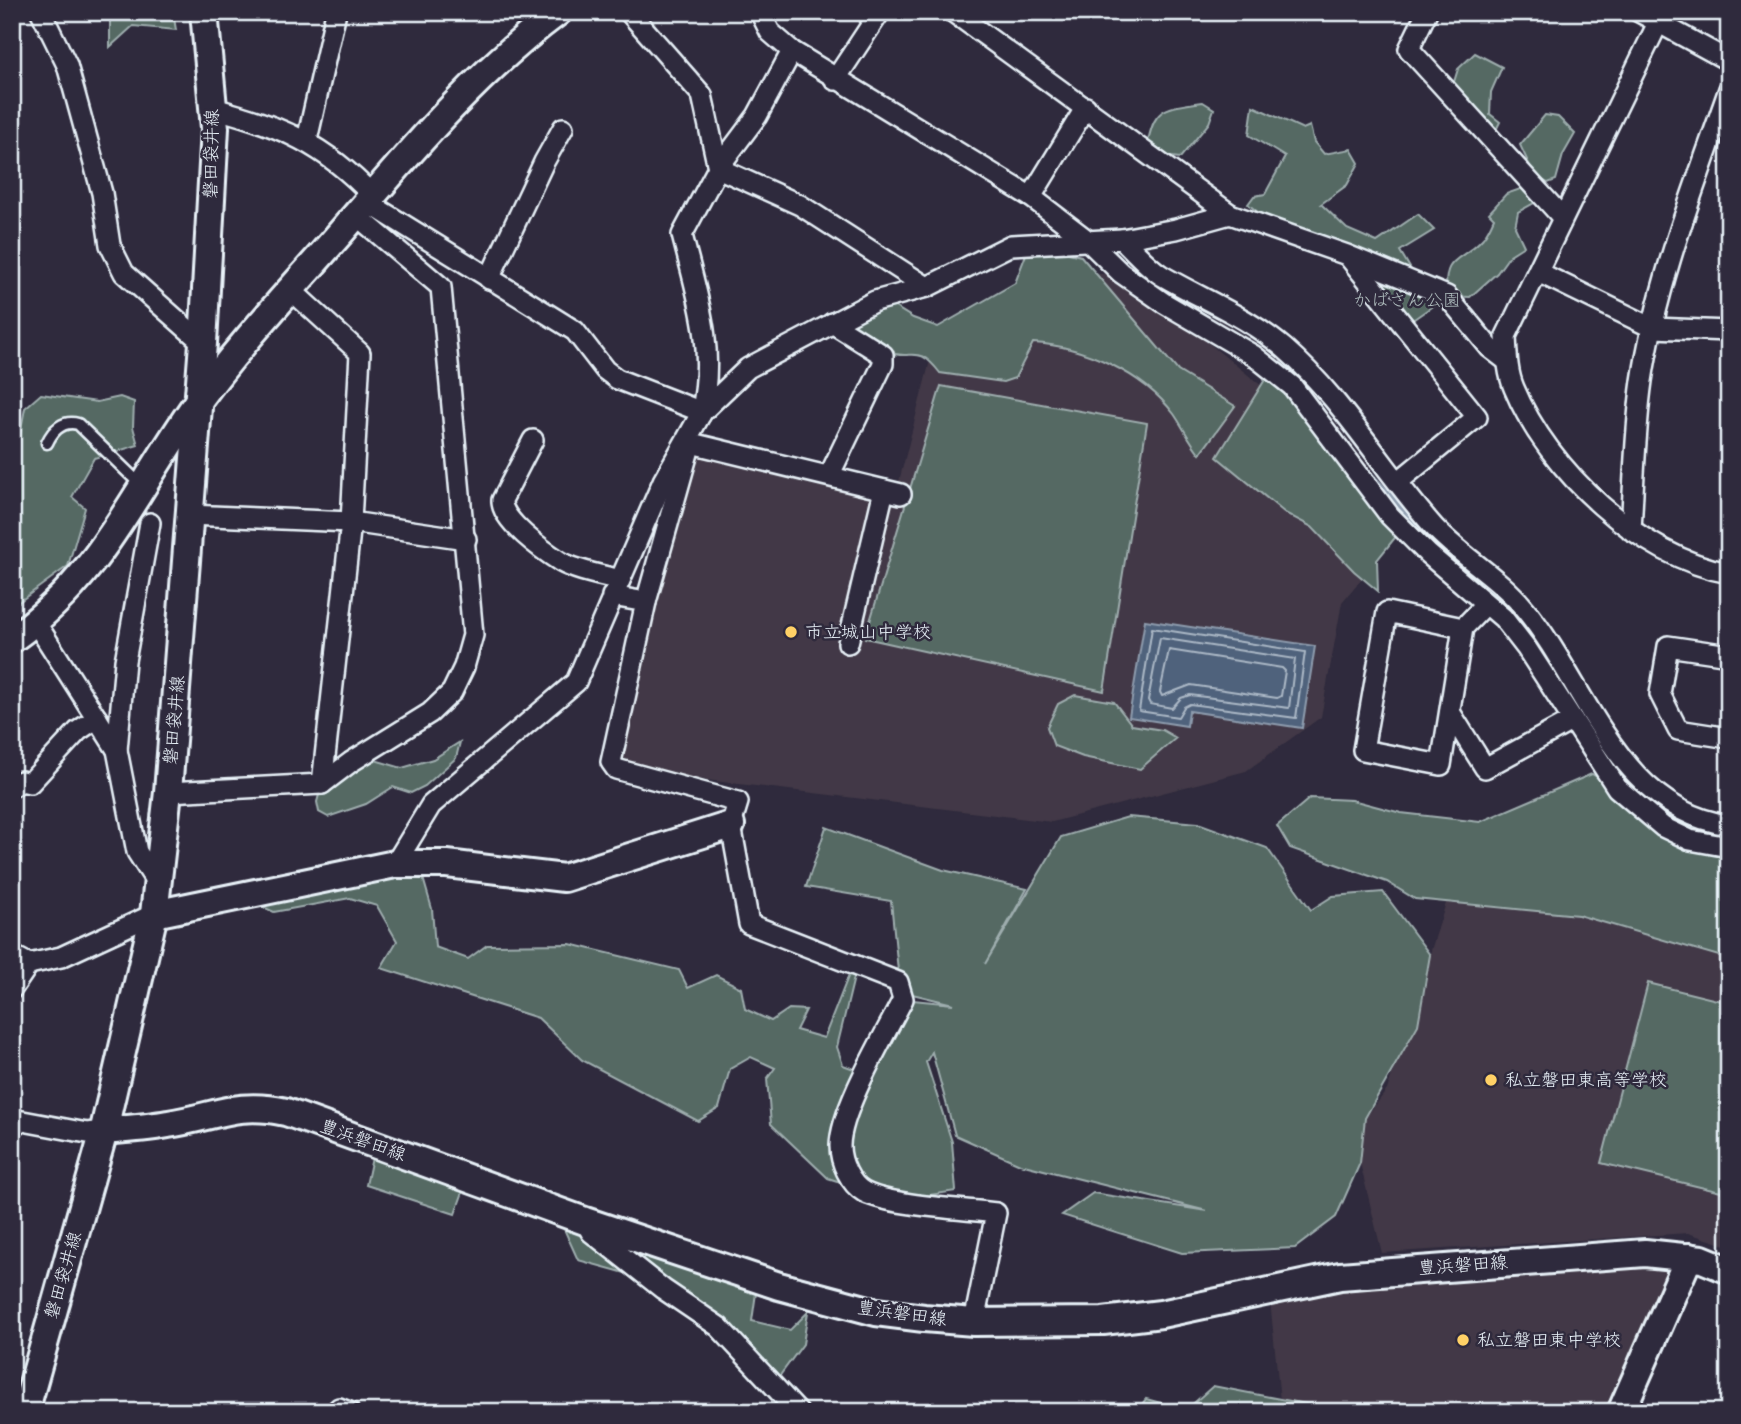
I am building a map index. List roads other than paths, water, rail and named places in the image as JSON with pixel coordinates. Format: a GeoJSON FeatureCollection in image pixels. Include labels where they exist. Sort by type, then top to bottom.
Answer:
{"type":"FeatureCollection","features":[{"type":"Feature","properties":{"kind":"main road","name":"磐田袋井線"},"geometry":{"type":"LineString","coordinates":[[22,1402],[103,1131],[153,914],[168,792],[203,342],[215,128],[204,12]]}},
{"type":"Feature","properties":{"kind":"main road"},"geometry":{"type":"LineString","coordinates":[[12,639],[36,623],[81,579],[107,546],[142,485],[198,401],[365,204],[470,88],[558,12]]}},
{"type":"Feature","properties":{"kind":"main road"},"geometry":{"type":"LineString","coordinates":[[153,914],[395,864],[447,864],[564,878],[731,825]]}},
{"type":"Feature","properties":{"kind":"main road","name":"豊浜磐田線"},"geometry":{"type":"LineString","coordinates":[[103,1131],[170,1124],[231,1108],[261,1107],[286,1112],[585,1221],[826,1300],[876,1312],[974,1322],[1103,1321],[1161,1315],[1284,1286],[1396,1269],[1645,1253],[1689,1257],[1729,1270]]}},
{"type":"Feature","properties":{"kind":"main road"},"geometry":{"type":"LineString","coordinates":[[1620,1412],[1689,1257]]}},
{"type":"Feature","properties":{"kind":"street"},"geometry":{"type":"LineString","coordinates":[[41,12],[67,65],[102,193],[110,245],[124,273],[203,342]]}},
{"type":"Feature","properties":{"kind":"street"},"geometry":{"type":"LineString","coordinates":[[307,140],[336,12]]}},
{"type":"Feature","properties":{"kind":"street"},"geometry":{"type":"LineString","coordinates":[[629,12],[702,95],[718,169]]}},
{"type":"Feature","properties":{"kind":"street"},"geometry":{"type":"LineString","coordinates":[[760,12],[770,32],[792,51],[1031,197],[1086,239],[1121,273],[1164,303],[1253,355],[1292,386],[1390,516],[1428,555],[1503,618],[1527,649],[1573,720],[1659,797],[1710,823],[1729,825]]}},
{"type":"Feature","properties":{"kind":"street"},"geometry":{"type":"LineString","coordinates":[[835,79],[880,12]]}},
{"type":"Feature","properties":{"kind":"street"},"geometry":{"type":"LineString","coordinates":[[953,12],[1230,214],[1347,255],[1447,296],[1490,348],[1507,361]]}},
{"type":"Feature","properties":{"kind":"street"},"geometry":{"type":"LineString","coordinates":[[1427,12],[1409,49],[1562,217]]}},
{"type":"Feature","properties":{"kind":"street"},"geometry":{"type":"LineString","coordinates":[[1639,12],[1729,61]]}},
{"type":"Feature","properties":{"kind":"street"},"geometry":{"type":"LineString","coordinates":[[1659,21],[1506,336],[1507,361],[1513,387],[1538,433],[1570,472],[1631,530],[1664,552],[1701,568],[1729,573]]}},
{"type":"Feature","properties":{"kind":"street"},"geometry":{"type":"LineString","coordinates":[[792,51],[757,116],[718,169],[682,235],[707,333],[702,412],[646,602],[611,762],[616,769],[738,802],[731,825],[749,924],[898,982],[903,999],[846,1118],[840,1146],[844,1166],[852,1181],[863,1191],[882,1198],[996,1213],[974,1322]]}},
{"type":"Feature","properties":{"kind":"street"},"geometry":{"type":"LineString","coordinates":[[1631,530],[1642,381],[1653,328],[1671,255],[1729,89]]}},
{"type":"Feature","properties":{"kind":"street"},"geometry":{"type":"LineString","coordinates":[[1031,197],[1086,107]]}},
{"type":"Feature","properties":{"kind":"street"},"geometry":{"type":"LineString","coordinates":[[168,792],[322,784],[351,762],[430,713],[452,692],[464,667],[473,635],[441,287],[365,204],[346,167],[307,140],[266,122],[213,108]]}},
{"type":"Feature","properties":{"kind":"street"},"geometry":{"type":"LineString","coordinates":[[489,279],[563,128]]}},
{"type":"Feature","properties":{"kind":"street"},"geometry":{"type":"LineString","coordinates":[[718,169],[800,205],[927,286]]}},
{"type":"Feature","properties":{"kind":"street"},"geometry":{"type":"LineString","coordinates":[[365,204],[575,331],[605,370],[617,379],[702,412]]}},
{"type":"Feature","properties":{"kind":"street"},"geometry":{"type":"LineString","coordinates":[[395,864],[431,805],[576,682],[663,481],[702,412],[748,368],[875,302],[927,286],[1011,245],[1122,239],[1176,229],[1230,214]]}},
{"type":"Feature","properties":{"kind":"street"},"geometry":{"type":"LineString","coordinates":[[1122,239],[1158,273],[1232,313],[1283,347],[1316,379],[1435,527],[1504,585],[1525,609],[1602,747],[1617,788],[1663,827],[1690,840],[1729,847]]}},
{"type":"Feature","properties":{"kind":"street"},"geometry":{"type":"LineString","coordinates":[[1347,255],[1477,417],[1399,481]]}},
{"type":"Feature","properties":{"kind":"street"},"geometry":{"type":"LineString","coordinates":[[1538,272],[1653,328],[1729,331]]}},
{"type":"Feature","properties":{"kind":"street"},"geometry":{"type":"LineString","coordinates":[[291,290],[360,353],[351,522],[322,784]]}},
{"type":"Feature","properties":{"kind":"street"},"geometry":{"type":"LineString","coordinates":[[829,476],[883,365],[883,355],[832,323]]}},
{"type":"Feature","properties":{"kind":"street"},"geometry":{"type":"LineString","coordinates":[[1334,441],[1354,426]]}},
{"type":"Feature","properties":{"kind":"street"},"geometry":{"type":"LineString","coordinates":[[533,440],[502,500],[505,514],[563,563],[646,602]]}},
{"type":"Feature","properties":{"kind":"street"},"geometry":{"type":"LineString","coordinates":[[691,443],[893,492],[848,643]]}},
{"type":"Feature","properties":{"kind":"street"},"geometry":{"type":"LineString","coordinates":[[189,515],[351,522],[466,539]]}},
{"type":"Feature","properties":{"kind":"street"},"geometry":{"type":"LineString","coordinates":[[150,523],[125,660],[117,750],[137,852],[157,883]]}},
{"type":"Feature","properties":{"kind":"street"},"geometry":{"type":"LineString","coordinates":[[1463,628],[1387,612],[1363,750],[1441,765],[1463,628],[1486,604]]}},
{"type":"Feature","properties":{"kind":"street"},"geometry":{"type":"LineString","coordinates":[[36,623],[117,750]]}},
{"type":"Feature","properties":{"kind":"street"},"geometry":{"type":"LineString","coordinates":[[1729,655],[1668,646],[1660,694],[1678,730],[1729,738]]}},
{"type":"Feature","properties":{"kind":"street"},"geometry":{"type":"LineString","coordinates":[[1450,712],[1485,768],[1573,720]]}},
{"type":"Feature","properties":{"kind":"street"},"geometry":{"type":"LineString","coordinates":[[12,787],[21,781],[30,783],[78,732],[97,718]]}},
{"type":"Feature","properties":{"kind":"street"},"geometry":{"type":"LineString","coordinates":[[12,989],[21,959],[61,957],[153,914]]}},
{"type":"Feature","properties":{"kind":"street"},"geometry":{"type":"LineString","coordinates":[[12,1119],[87,1133],[103,1131]]}},
{"type":"Feature","properties":{"kind":"street"},"geometry":{"type":"LineString","coordinates":[[585,1221],[591,1233],[663,1289],[719,1327],[798,1412]]}},
{"type":"Feature","properties":{"kind":"street"},"geometry":{"type":"LineString","coordinates":[[338,1412],[339,1408],[349,1412]]}},
{"type":"Feature","properties":{"kind":"lane"},"geometry":{"type":"LineString","coordinates":[[47,443],[62,424],[78,424],[142,485]]}},
{"type":"Feature","properties":{"kind":"water"},"geometry":{"type":"Polygon","coordinates":[[[1145,620],[1315,646],[1302,728],[1189,711],[1187,726],[1129,717],[1145,620]]]}},
{"type":"Feature","properties":{"kind":"waterway"},"geometry":{"type":"LineString","coordinates":[[1124,265],[1207,317]]}},
{"type":"Feature","properties":{"kind":"waterway"},"geometry":{"type":"LineString","coordinates":[[1367,470],[1438,548],[1490,590],[1526,632]]}},
{"type":"Feature","properties":{"kind":"waterway"},"geometry":{"type":"LineString","coordinates":[[1652,806],[1681,824],[1729,837]]}},
{"type":"Feature","properties":{"kind":"place","name":"市立城山中学校"},"geometry":{"type":"Point","coordinates":[791,632]}},
{"type":"Feature","properties":{"kind":"place","name":"私立磐田東高等学校"},"geometry":{"type":"Point","coordinates":[1491,1080]}},
{"type":"Feature","properties":{"kind":"place","name":"私立磐田東中学校"},"geometry":{"type":"Point","coordinates":[1463,1340]}},
{"type":"Feature","properties":{"kind":"park label","name":"かばさん公園"},"geometry":{"type":"Point","coordinates":[1407,300]}}]}
